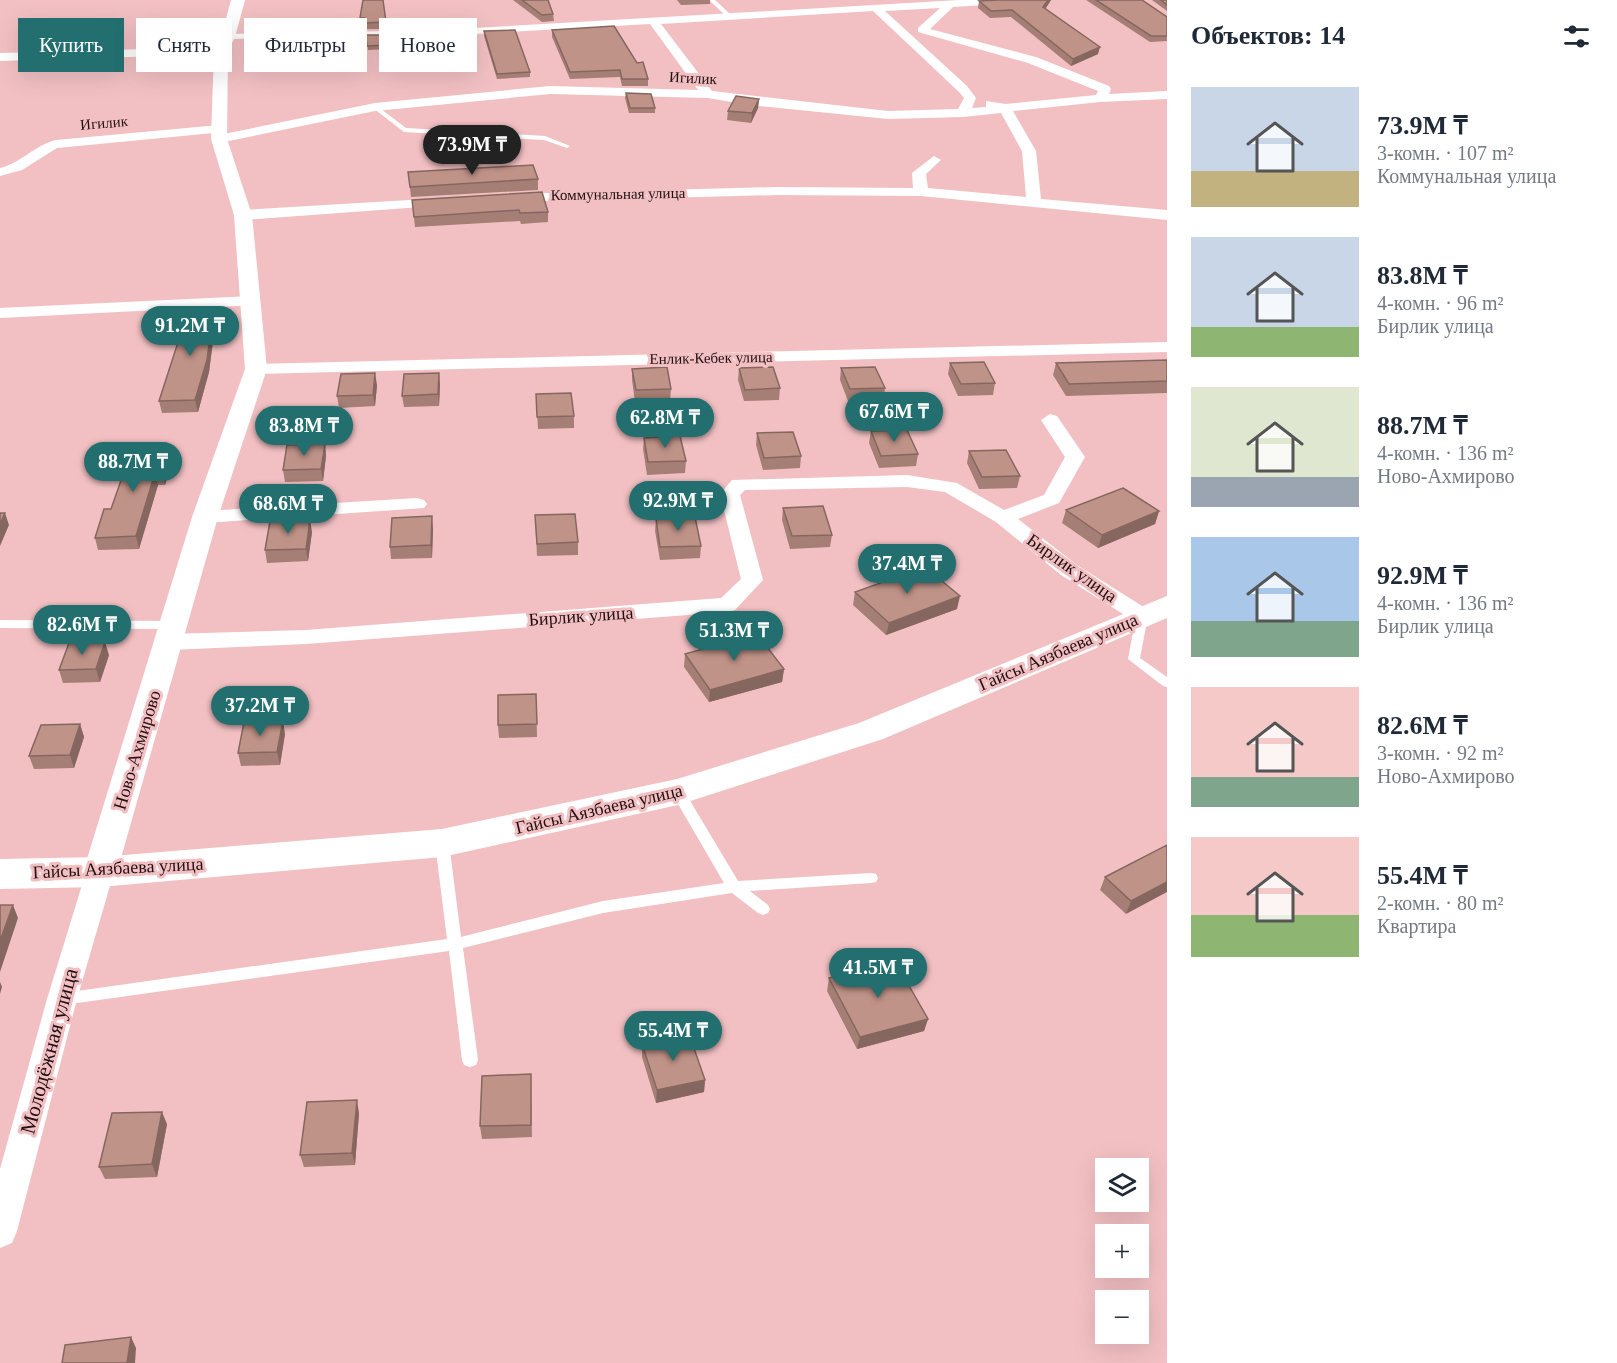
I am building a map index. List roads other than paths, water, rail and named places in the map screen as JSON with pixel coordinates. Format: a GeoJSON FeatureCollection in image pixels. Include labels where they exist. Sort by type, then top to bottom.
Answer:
{"type":"FeatureCollection","features":[{"type":"Feature","properties":{"kind":"highway","name":"Гайсы Аязбаева улица"},"geometry":{"type":"LineString","coordinates":[[0,874],[100,872],[442,843],[678,792],[871,731],[1155,611]]}},
{"type":"Feature","properties":{"kind":"street","name":"Ново-Ахмирово"},"geometry":{"type":"LineString","coordinates":[[232,19],[238,0]]}},
{"type":"Feature","properties":{"kind":"street"},"geometry":{"type":"LineString","coordinates":[[232,44],[878,10],[1016,0]]}},
{"type":"Feature","properties":{"kind":"street"},"geometry":{"type":"LineString","coordinates":[[949,5],[922,30],[1032,60],[1105,89],[1100,98]]}},
{"type":"Feature","properties":{"kind":"street"},"geometry":{"type":"LineString","coordinates":[[878,10],[970,98],[1005,108],[1029,151],[1034,201]]}},
{"type":"Feature","properties":{"kind":"street"},"geometry":{"type":"LineString","coordinates":[[652,20],[708,94]]}},
{"type":"Feature","properties":{"kind":"street"},"geometry":{"type":"LineString","coordinates":[[0,57],[136,49]]}},
{"type":"Feature","properties":{"kind":"street","name":"Ново-Ахмирово"},"geometry":{"type":"LineString","coordinates":[[100,872],[205,516],[256,369],[243,215],[219,134],[222,72]]}},
{"type":"Feature","properties":{"kind":"street","name":"Игилик"},"geometry":{"type":"LineString","coordinates":[[0,172],[20,167],[42,146],[219,134],[375,107],[550,90],[708,94],[749,101],[888,115],[963,113],[1100,98],[1167,95]]}},
{"type":"Feature","properties":{"kind":"street"},"geometry":{"type":"LineString","coordinates":[[963,113],[970,98]]}},
{"type":"Feature","properties":{"kind":"street"},"geometry":{"type":"LineString","coordinates":[[921,192],[919,173],[934,160]]}},
{"type":"Feature","properties":{"kind":"street","name":"Коммунальная улица"},"geometry":{"type":"LineString","coordinates":[[492,199],[777,191],[921,192],[1167,215]]}},
{"type":"Feature","properties":{"kind":"street"},"geometry":{"type":"LineString","coordinates":[[243,215],[457,201]]}},
{"type":"Feature","properties":{"kind":"street"},"geometry":{"type":"LineString","coordinates":[[0,313],[252,301]]}},
{"type":"Feature","properties":{"kind":"street","name":"Енлик-Кебек улица"},"geometry":{"type":"LineString","coordinates":[[256,369],[1167,347]]}},
{"type":"Feature","properties":{"kind":"street","name":"Бирлик улица"},"geometry":{"type":"LineString","coordinates":[[1004,518],[1052,499],[1075,457],[1050,420]]}},
{"type":"Feature","properties":{"kind":"street","name":"Бирлик улица"},"geometry":{"type":"LineString","coordinates":[[172,633],[306,637],[727,605],[752,580],[730,494],[739,484],[907,481],[950,487],[1004,518],[1069,570],[1155,611]]}},
{"type":"Feature","properties":{"kind":"street"},"geometry":{"type":"LineString","coordinates":[[205,516],[417,504]]}},
{"type":"Feature","properties":{"kind":"street","name":"Молодёжная улица"},"geometry":{"type":"LineString","coordinates":[[0,1231],[62,999],[100,872]]}},
{"type":"Feature","properties":{"kind":"lane"},"geometry":{"type":"LineString","coordinates":[[712,0],[729,16]]}},
{"type":"Feature","properties":{"kind":"lane"},"geometry":{"type":"LineString","coordinates":[[375,107],[404,130],[545,138],[567,146]]}},
{"type":"Feature","properties":{"kind":"lane"},"geometry":{"type":"LineString","coordinates":[[1155,611],[1134,659],[1167,683]]}},
{"type":"Feature","properties":{"kind":"lane"},"geometry":{"type":"LineString","coordinates":[[0,624],[172,633]]}},
{"type":"Feature","properties":{"kind":"lane"},"geometry":{"type":"LineString","coordinates":[[678,792],[734,888],[763,909]]}},
{"type":"Feature","properties":{"kind":"lane"},"geometry":{"type":"LineString","coordinates":[[442,843],[470,1060]]}},
{"type":"Feature","properties":{"kind":"lane"},"geometry":{"type":"LineString","coordinates":[[62,999],[456,945],[603,907],[734,888],[871,878]]}}]}
